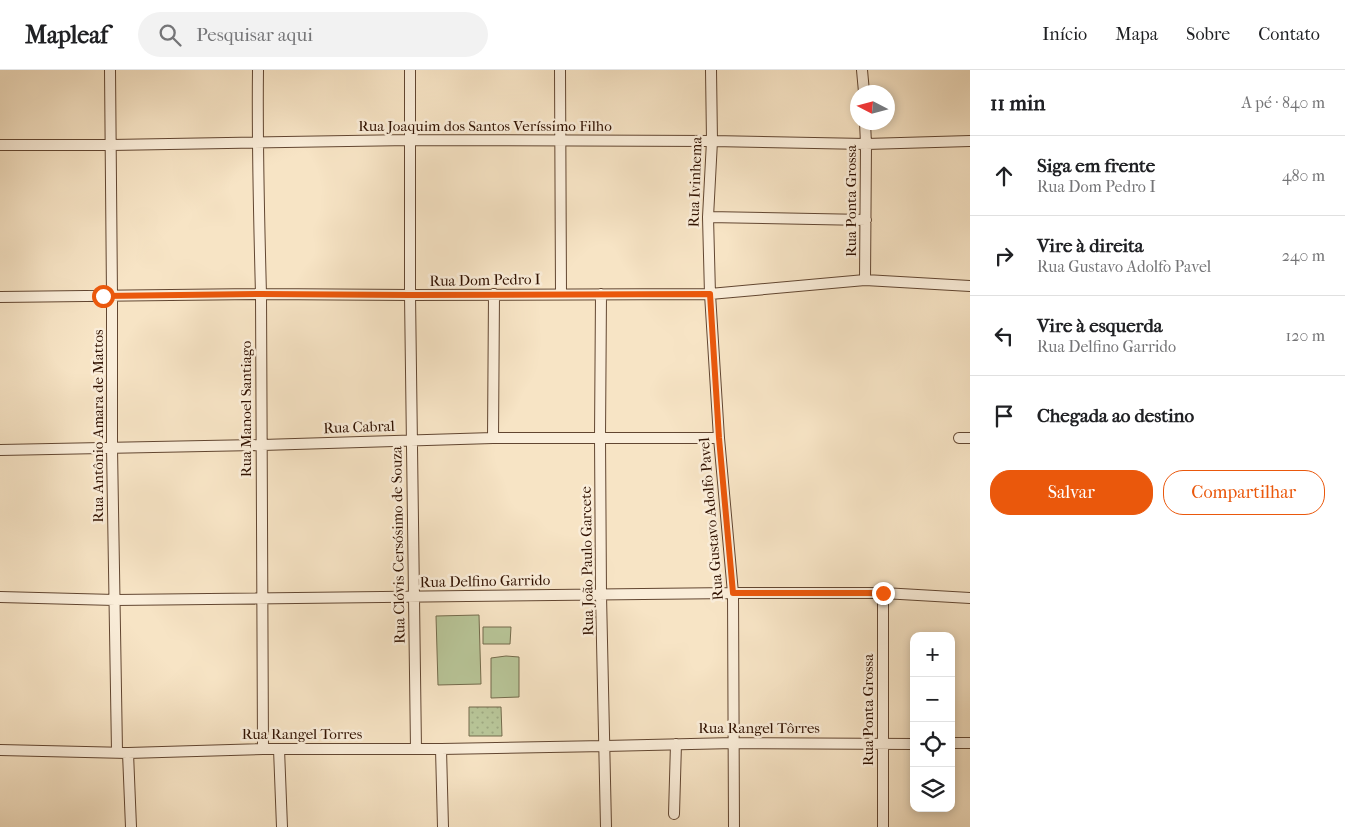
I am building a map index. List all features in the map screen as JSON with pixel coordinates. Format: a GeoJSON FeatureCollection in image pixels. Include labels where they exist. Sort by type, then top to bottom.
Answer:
{"type":"FeatureCollection","features":[{"type":"Feature","properties":{"kind":"street","name":"Rua Antônio Amara de Mattos"},"geometry":{"type":"LineString","coordinates":[[110,70],[112,448],[117,752]]}},
{"type":"Feature","properties":{"kind":"street","name":"Rua Manoel Santiago"},"geometry":{"type":"LineString","coordinates":[[258,70],[257,143],[262,445],[263,749]]}},
{"type":"Feature","properties":{"kind":"street","name":"Rua Clóvis Cersósimo de Souza"},"geometry":{"type":"LineString","coordinates":[[410,70],[410,295],[416,749]]}},
{"type":"Feature","properties":{"kind":"street"},"geometry":{"type":"LineString","coordinates":[[560,70],[561,294]]}},
{"type":"Feature","properties":{"kind":"street","name":"Rua Ivinhema"},"geometry":{"type":"LineString","coordinates":[[710,294],[708,217],[712,141],[711,70]]}},
{"type":"Feature","properties":{"kind":"street"},"geometry":{"type":"LineString","coordinates":[[862,70],[863,85]]}},
{"type":"Feature","properties":{"kind":"street","name":"Rua Ponta Grossa"},"geometry":{"type":"LineString","coordinates":[[865,130],[865,280]]}},
{"type":"Feature","properties":{"kind":"street","name":"Rua Joaquim dos Santos Veríssimo Filho"},"geometry":{"type":"LineString","coordinates":[[0,145],[410,140],[712,141],[866,144],[970,141]]}},
{"type":"Feature","properties":{"kind":"street"},"geometry":{"type":"LineString","coordinates":[[708,217],[866,220]]}},
{"type":"Feature","properties":{"kind":"street","name":"Rua Dom Pedro I"},"geometry":{"type":"LineString","coordinates":[[0,297],[260,294],[710,294],[865,280],[970,286]]}},
{"type":"Feature","properties":{"kind":"street"},"geometry":{"type":"LineString","coordinates":[[493,438],[494,294]]}},
{"type":"Feature","properties":{"kind":"street","name":"Rua João Paulo Garcete"},"geometry":{"type":"LineString","coordinates":[[602,294],[600,438],[601,596],[606,827]]}},
{"type":"Feature","properties":{"kind":"street","name":"Rua Gustavo Adolfo Pavel"},"geometry":{"type":"LineString","coordinates":[[710,294],[719,438],[733,593],[734,742]]}},
{"type":"Feature","properties":{"kind":"street","name":"Rua Cabral"},"geometry":{"type":"LineString","coordinates":[[0,450],[493,438],[719,438]]}},
{"type":"Feature","properties":{"kind":"street","name":"Rua Ponta Grossa"},"geometry":{"type":"LineString","coordinates":[[883,593],[883,827]]}},
{"type":"Feature","properties":{"kind":"street","name":"Rua Delfino Garrido"},"geometry":{"type":"LineString","coordinates":[[0,597],[115,600],[883,593],[970,598]]}},
{"type":"Feature","properties":{"kind":"street"},"geometry":{"type":"LineString","coordinates":[[734,742],[734,827]]}},
{"type":"Feature","properties":{"kind":"street","name":"Rua Rangel Tôrres"},"geometry":{"type":"LineString","coordinates":[[605,746],[734,742],[910,744]]}},
{"type":"Feature","properties":{"kind":"street"},"geometry":{"type":"LineString","coordinates":[[955,744],[970,743]]}},
{"type":"Feature","properties":{"kind":"street"},"geometry":{"type":"LineString","coordinates":[[674,814],[676,744]]}},
{"type":"Feature","properties":{"kind":"street","name":"Rua Rangel Torres"},"geometry":{"type":"LineString","coordinates":[[0,750],[128,752],[605,746]]}},
{"type":"Feature","properties":{"kind":"street"},"geometry":{"type":"LineString","coordinates":[[442,748],[443,827]]}},
{"type":"Feature","properties":{"kind":"street"},"geometry":{"type":"LineString","coordinates":[[279,749],[282,827]]}},
{"type":"Feature","properties":{"kind":"street"},"geometry":{"type":"LineString","coordinates":[[128,752],[131,827]]}},
{"type":"Feature","properties":{"kind":"green space"},"geometry":{"type":"Polygon","coordinates":[[[479,615],[481,684],[438,685],[436,616],[479,615]]]}},
{"type":"Feature","properties":{"kind":"green space"},"geometry":{"type":"Polygon","coordinates":[[[483,627],[511,627],[510,644],[483,644],[483,627]]]}},
{"type":"Feature","properties":{"kind":"green space"},"geometry":{"type":"Polygon","coordinates":[[[519,657],[519,697],[491,698],[491,658],[519,657]]]}},
{"type":"Feature","properties":{"kind":"green space"},"geometry":{"type":"Polygon","coordinates":[[[469,707],[501,707],[502,736],[469,736],[469,707]]]}},
{"type":"Feature","properties":{"kind":"route"},"geometry":{"type":"LineString","coordinates":[[103,296],[710,294],[719,438],[733,593],[883,593]]}}]}
